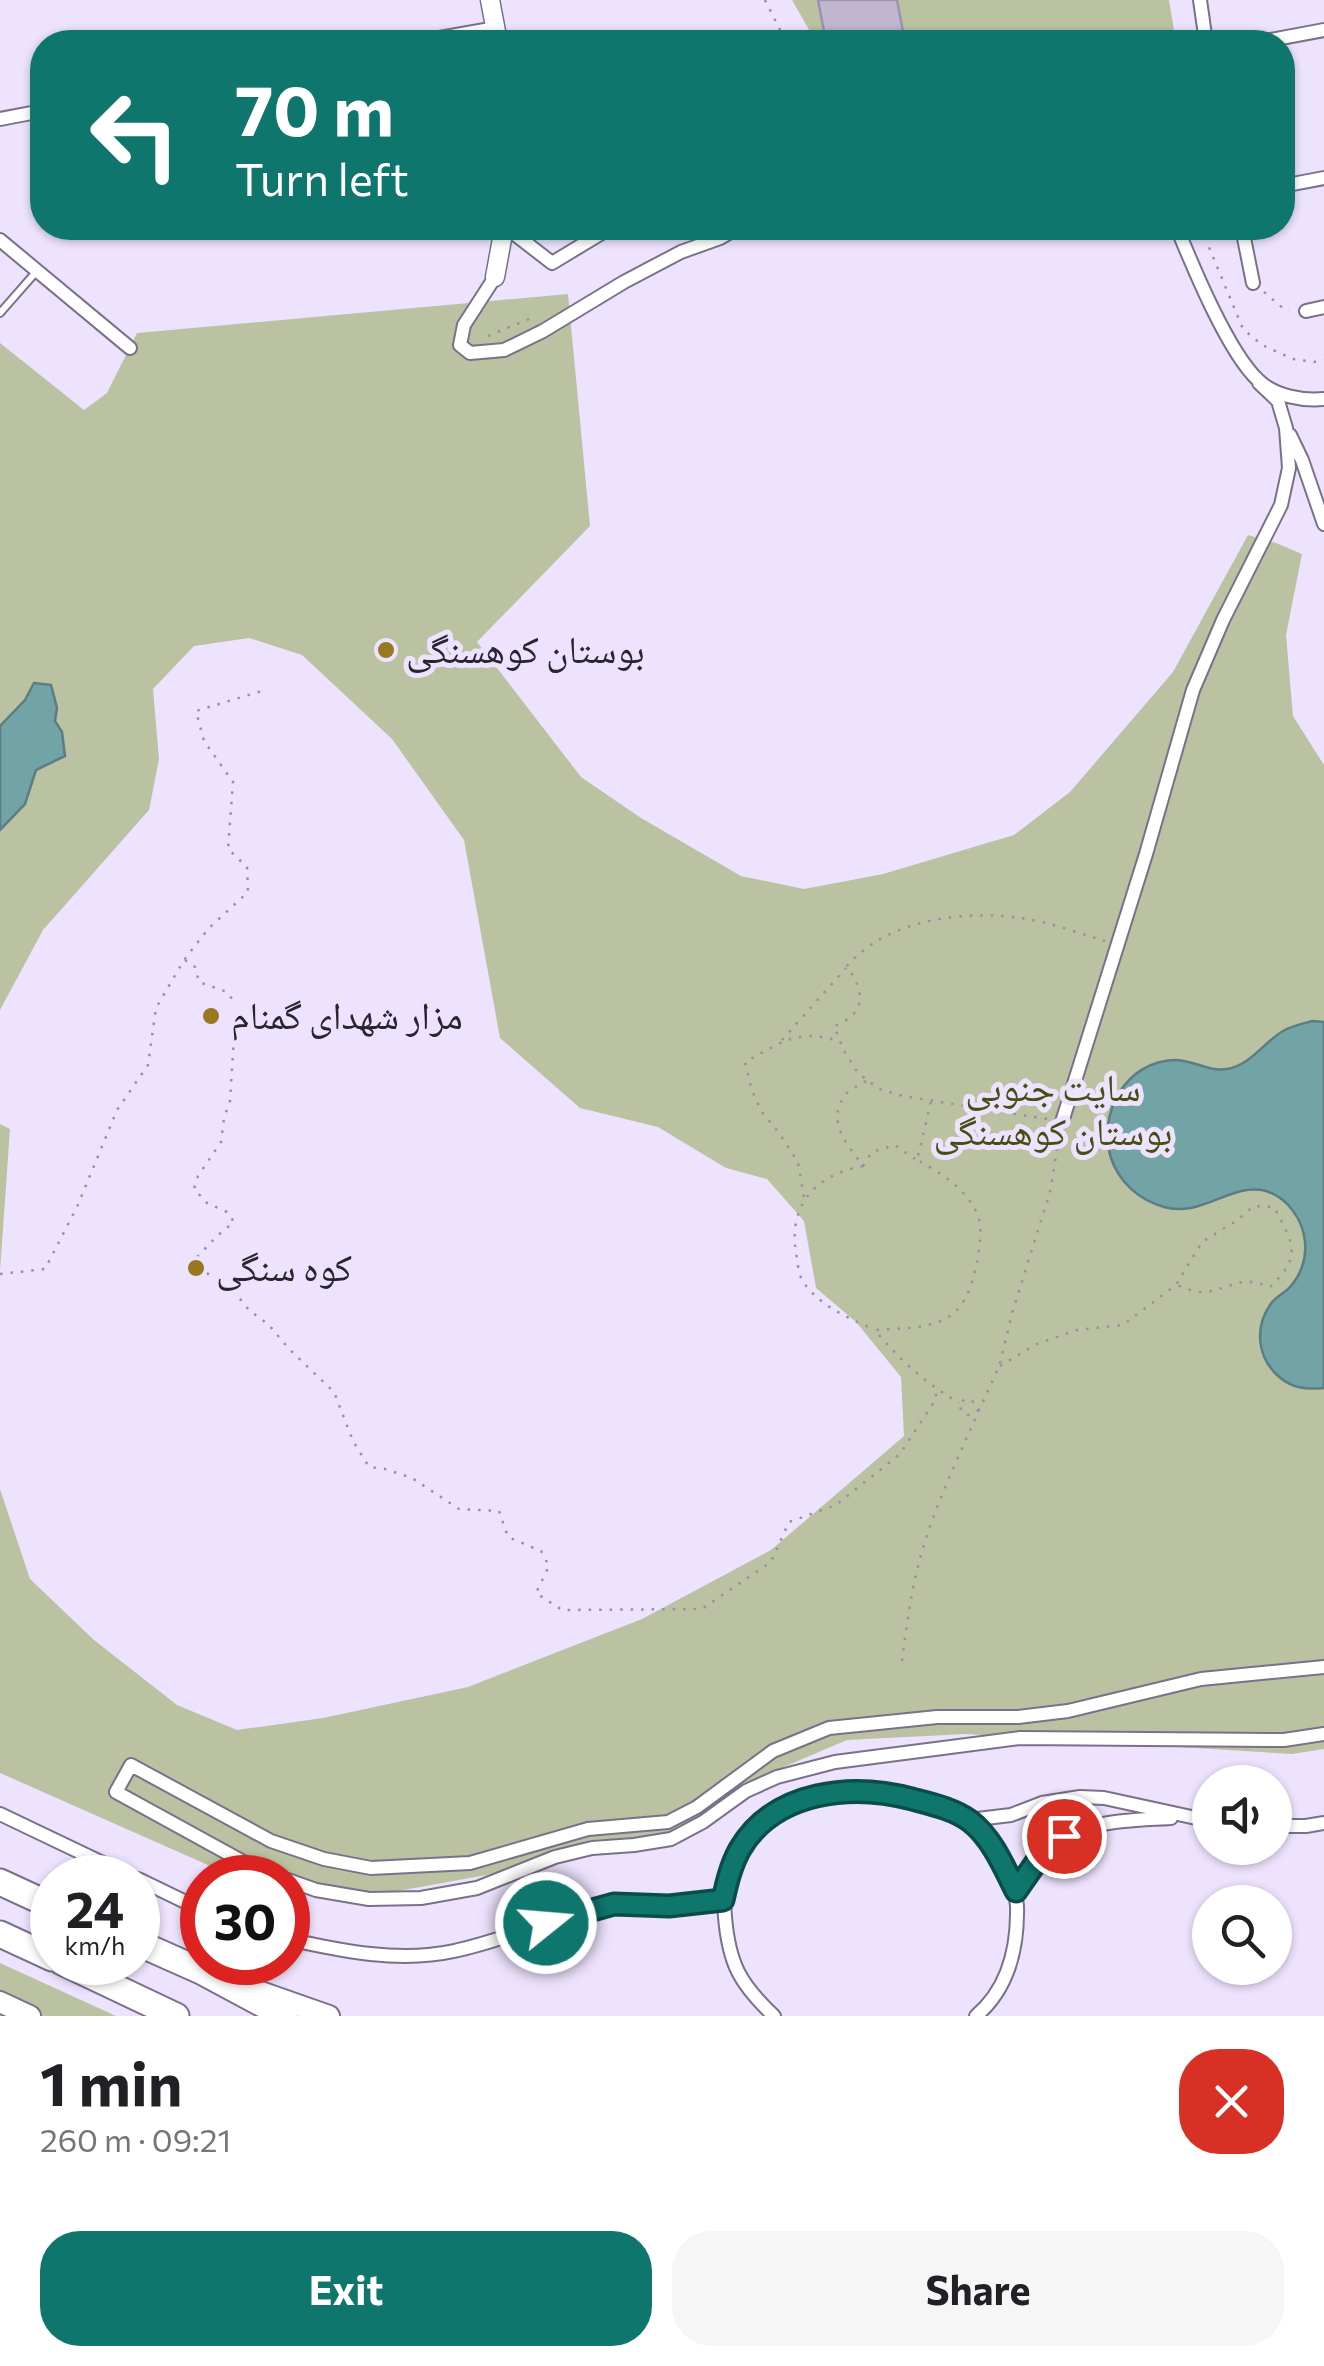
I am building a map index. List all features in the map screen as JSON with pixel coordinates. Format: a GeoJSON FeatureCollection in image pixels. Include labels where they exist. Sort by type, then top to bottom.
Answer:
{"type":"FeatureCollection","features":[{"type":"Feature","properties":{"kind":"highway"},"geometry":{"type":"LineString","coordinates":[[0,1882],[30,1896]]}},
{"type":"Feature","properties":{"kind":"highway"},"geometry":{"type":"LineString","coordinates":[[0,1934],[30,1948]]}},
{"type":"Feature","properties":{"kind":"highway"},"geometry":{"type":"LineString","coordinates":[[111,1985],[176,2016]]}},
{"type":"Feature","properties":{"kind":"highway"},"geometry":{"type":"LineString","coordinates":[[227,1985],[284,2016]]}},
{"type":"Feature","properties":{"kind":"main road"},"geometry":{"type":"LineString","coordinates":[[241,1985],[328,2016]]}},
{"type":"Feature","properties":{"kind":"main road"},"geometry":{"type":"LineString","coordinates":[[0,2002],[30,2016]]}},
{"type":"Feature","properties":{"kind":"street"},"geometry":{"type":"LineString","coordinates":[[490,0],[496,30]]}},
{"type":"Feature","properties":{"kind":"street"},"geometry":{"type":"LineString","coordinates":[[1200,0],[1204,30]]}},
{"type":"Feature","properties":{"kind":"street"},"geometry":{"type":"LineString","coordinates":[[1295,35],[1324,30]]}},
{"type":"Feature","properties":{"kind":"street"},"geometry":{"type":"LineString","coordinates":[[0,118],[30,113]]}},
{"type":"Feature","properties":{"kind":"street"},"geometry":{"type":"LineString","coordinates":[[1295,184],[1324,178]]}},
{"type":"Feature","properties":{"kind":"street"},"geometry":{"type":"LineString","coordinates":[[0,240],[130,348]]}},
{"type":"Feature","properties":{"kind":"street"},"geometry":{"type":"LineString","coordinates":[[503,240],[494,276],[464,326],[460,344],[470,354],[504,350],[638,274],[714,240]]}},
{"type":"Feature","properties":{"kind":"street"},"geometry":{"type":"LineString","coordinates":[[522,240],[552,263],[590,240]]}},
{"type":"Feature","properties":{"kind":"street"},"geometry":{"type":"LineString","coordinates":[[1183,240],[1224,330],[1246,366],[1278,401],[1324,524]]}},
{"type":"Feature","properties":{"kind":"street"},"geometry":{"type":"LineString","coordinates":[[1244,240],[1253,283]]}},
{"type":"Feature","properties":{"kind":"street"},"geometry":{"type":"LineString","coordinates":[[1306,311],[1324,307]]}},
{"type":"Feature","properties":{"kind":"street"},"geometry":{"type":"LineString","coordinates":[[1259,383],[1296,392],[1324,391]]}},
{"type":"Feature","properties":{"kind":"street"},"geometry":{"type":"LineString","coordinates":[[1259,383],[1296,398],[1324,399]]}},
{"type":"Feature","properties":{"kind":"street"},"geometry":{"type":"LineString","coordinates":[[1062,1122],[1194,690],[1223,620],[1281,505],[1289,468],[1286,428]]}},
{"type":"Feature","properties":{"kind":"street"},"geometry":{"type":"LineString","coordinates":[[231,1855],[116,1792],[132,1764],[271,1841],[324,1859],[371,1868],[470,1863],[588,1828],[668,1822],[697,1807],[773,1751],[829,1728],[937,1716],[1018,1717],[1068,1711],[1202,1679],[1324,1668]]}},
{"type":"Feature","properties":{"kind":"street"},"geometry":{"type":"LineString","coordinates":[[310,1888],[369,1899],[421,1898],[477,1888],[574,1852],[671,1839],[746,1791],[778,1777],[835,1762],[1020,1738],[1284,1740],[1324,1734]]}},
{"type":"Feature","properties":{"kind":"street"},"geometry":{"type":"LineString","coordinates":[[774,2016],[749,1993],[727,1944],[723,1900],[728,1874],[742,1846],[761,1824],[792,1802],[840,1791],[891,1793],[937,1806],[970,1820],[996,1851],[1016,1891],[1018,1925],[1013,1958],[1003,1984],[976,2016]]}},
{"type":"Feature","properties":{"kind":"street"},"geometry":{"type":"LineString","coordinates":[[970,1820],[1011,1815],[1042,1803],[1080,1797],[1104,1798],[1192,1819]]}},
{"type":"Feature","properties":{"kind":"street"},"geometry":{"type":"LineString","coordinates":[[0,1814],[87,1855]]}},
{"type":"Feature","properties":{"kind":"street"},"geometry":{"type":"LineString","coordinates":[[1016,1891],[1039,1858],[1064,1836],[1106,1822],[1187,1818]]}},
{"type":"Feature","properties":{"kind":"street"},"geometry":{"type":"LineString","coordinates":[[1292,1826],[1324,1823]]}},
{"type":"Feature","properties":{"kind":"street"},"geometry":{"type":"LineString","coordinates":[[310,1944],[393,1956],[452,1952],[614,1904],[669,1906],[723,1900]]}},
{"type":"Feature","properties":{"kind":"lane"},"geometry":{"type":"LineString","coordinates":[[0,313],[36,271]]}},
{"type":"Feature","properties":{"kind":"path"},"geometry":{"type":"LineString","coordinates":[[765,0],[780,30]]}},
{"type":"Feature","properties":{"kind":"path"},"geometry":{"type":"LineString","coordinates":[[1205,240],[1243,329],[1262,345],[1293,359],[1324,360]]}},
{"type":"Feature","properties":{"kind":"path"},"geometry":{"type":"LineString","coordinates":[[1253,283],[1285,310],[1306,311]]}},
{"type":"Feature","properties":{"kind":"path"},"geometry":{"type":"LineString","coordinates":[[0,1274],[45,1268],[77,1207],[117,1110],[148,1065],[156,1008],[184,960],[208,929],[248,892],[247,868],[228,848],[233,782],[204,742],[196,711],[264,690]]}},
{"type":"Feature","properties":{"kind":"path"},"geometry":{"type":"LineString","coordinates":[[779,1044],[860,951],[880,938],[934,920],[992,915],[1025,918],[1118,944]]}},
{"type":"Feature","properties":{"kind":"path"},"geometry":{"type":"LineString","coordinates":[[184,960],[196,967],[199,982],[227,992],[235,1003]]}},
{"type":"Feature","properties":{"kind":"path"},"geometry":{"type":"LineString","coordinates":[[847,966],[857,980],[860,1005],[854,1015],[834,1026],[858,1073],[867,1081],[879,1089],[1062,1122],[1050,1192],[1012,1310],[999,1367],[949,1478],[923,1548],[902,1662]]}},
{"type":"Feature","properties":{"kind":"path"},"geometry":{"type":"LineString","coordinates":[[231,1027],[234,1037],[230,1102],[220,1142],[194,1188],[207,1203],[227,1212],[234,1222],[198,1256],[204,1271],[269,1325],[334,1392],[368,1468],[412,1478],[459,1509],[499,1510],[508,1537],[541,1551],[549,1566],[536,1593],[562,1610],[702,1609],[771,1562],[789,1522],[836,1505],[900,1454],[936,1399],[936,1389]]}},
{"type":"Feature","properties":{"kind":"path"},"geometry":{"type":"LineString","coordinates":[[841,1042],[822,1035],[800,1035],[744,1062],[762,1112],[798,1162],[804,1197],[795,1246],[801,1280],[824,1304],[875,1330],[897,1357],[959,1404],[962,1412],[979,1410]]}},
{"type":"Feature","properties":{"kind":"path"},"geometry":{"type":"LineString","coordinates":[[863,1166],[841,1136],[836,1115],[847,1092],[867,1081]]}},
{"type":"Feature","properties":{"kind":"path"},"geometry":{"type":"LineString","coordinates":[[916,1160],[932,1100]]}},
{"type":"Feature","properties":{"kind":"path"},"geometry":{"type":"LineString","coordinates":[[804,1197],[842,1170],[863,1166],[872,1152],[896,1144],[948,1179],[965,1196],[978,1218],[980,1240],[975,1273],[967,1296],[955,1313],[919,1326],[875,1330]]}},
{"type":"Feature","properties":{"kind":"path"},"geometry":{"type":"LineString","coordinates":[[999,1367],[1037,1344],[1077,1330],[1122,1326],[1176,1284],[1202,1242],[1254,1206],[1274,1207],[1292,1251],[1287,1272],[1270,1287],[1257,1282],[1229,1284],[1204,1294],[1176,1284]]}},
{"type":"Feature","properties":{"kind":"path"},"geometry":{"type":"LineString","coordinates":[[959,1404],[965,1399],[974,1402],[979,1410]]}},
{"type":"Feature","properties":{"kind":"green space"},"geometry":{"type":"Polygon","coordinates":[[[792,0],[1169,0],[1174,30],[809,30],[792,0]]]}},
{"type":"Feature","properties":{"kind":"green space","name":"سایت جنوبی بوستان کوهسنگی"},"geometry":{"type":"Polygon","coordinates":[[[568,294],[590,526],[477,642],[581,777],[641,818],[741,876],[804,889],[883,874],[1014,835],[1070,792],[1173,672],[1248,535],[1302,554],[1286,635],[1293,716],[1324,765],[1324,1749],[1292,1754],[966,1734],[847,1740],[760,1777],[672,1836],[591,1840],[492,1874],[387,1893],[310,1887],[310,1855],[185,1855],[0,1773],[0,1489],[30,1579],[94,1640],[177,1705],[237,1730],[323,1718],[468,1687],[642,1619],[771,1550],[904,1436],[901,1377],[856,1322],[816,1288],[804,1221],[767,1179],[726,1168],[658,1127],[580,1108],[500,1038],[464,840],[392,739],[302,655],[249,638],[194,646],[153,689],[159,759],[149,810],[43,930],[0,1010],[0,343],[84,410],[107,393],[137,333],[568,294]]]}},
{"type":"Feature","properties":{"kind":"green space"},"geometry":{"type":"Polygon","coordinates":[[[0,1124],[10,1129],[0,1271],[0,1124]]]}},
{"type":"Feature","properties":{"kind":"green space"},"geometry":{"type":"Polygon","coordinates":[[[0,1963],[30,1977],[30,1985],[48,1985],[116,2016],[43,2016],[0,1996],[0,1963]]]}},
{"type":"Feature","properties":{"kind":"shaded area"},"geometry":{"type":"Polygon","coordinates":[[[34,683],[51,685],[57,708],[55,721],[62,732],[65,756],[36,770],[25,804],[0,830],[0,726],[25,700],[34,683]]]}},
{"type":"Feature","properties":{"kind":"shaded area"},"geometry":{"type":"Polygon","coordinates":[[[1312,1021],[1324,1022],[1324,1388],[1310,1389],[1281,1379],[1265,1358],[1260,1341],[1265,1314],[1296,1280],[1304,1261],[1304,1234],[1293,1211],[1274,1194],[1253,1190],[1191,1208],[1164,1207],[1146,1200],[1119,1175],[1111,1158],[1108,1124],[1119,1092],[1142,1069],[1175,1060],[1214,1069],[1235,1067],[1283,1031],[1312,1021]]]}},
{"type":"Feature","properties":{"kind":"building"},"geometry":{"type":"Polygon","coordinates":[[[818,0],[897,0],[903,30],[824,30],[818,0]]]}},
{"type":"Feature","properties":{"kind":"place","name":"بوستان کوهسنگی"},"geometry":{"type":"Point","coordinates":[386,650]}},
{"type":"Feature","properties":{"kind":"place","name":"مزار شهدای گمنام"},"geometry":{"type":"Point","coordinates":[211,1016]}},
{"type":"Feature","properties":{"kind":"place","name":"کوه سنگی"},"geometry":{"type":"Point","coordinates":[196,1268]}},
{"type":"Feature","properties":{"kind":"route"},"geometry":{"type":"LineString","coordinates":[[546,1923],[614,1904],[669,1906],[723,1900],[728,1874],[742,1846],[761,1824],[792,1802],[840,1791],[891,1793],[970,1820],[996,1851],[1016,1891],[1039,1858],[1064,1836]]}}]}
